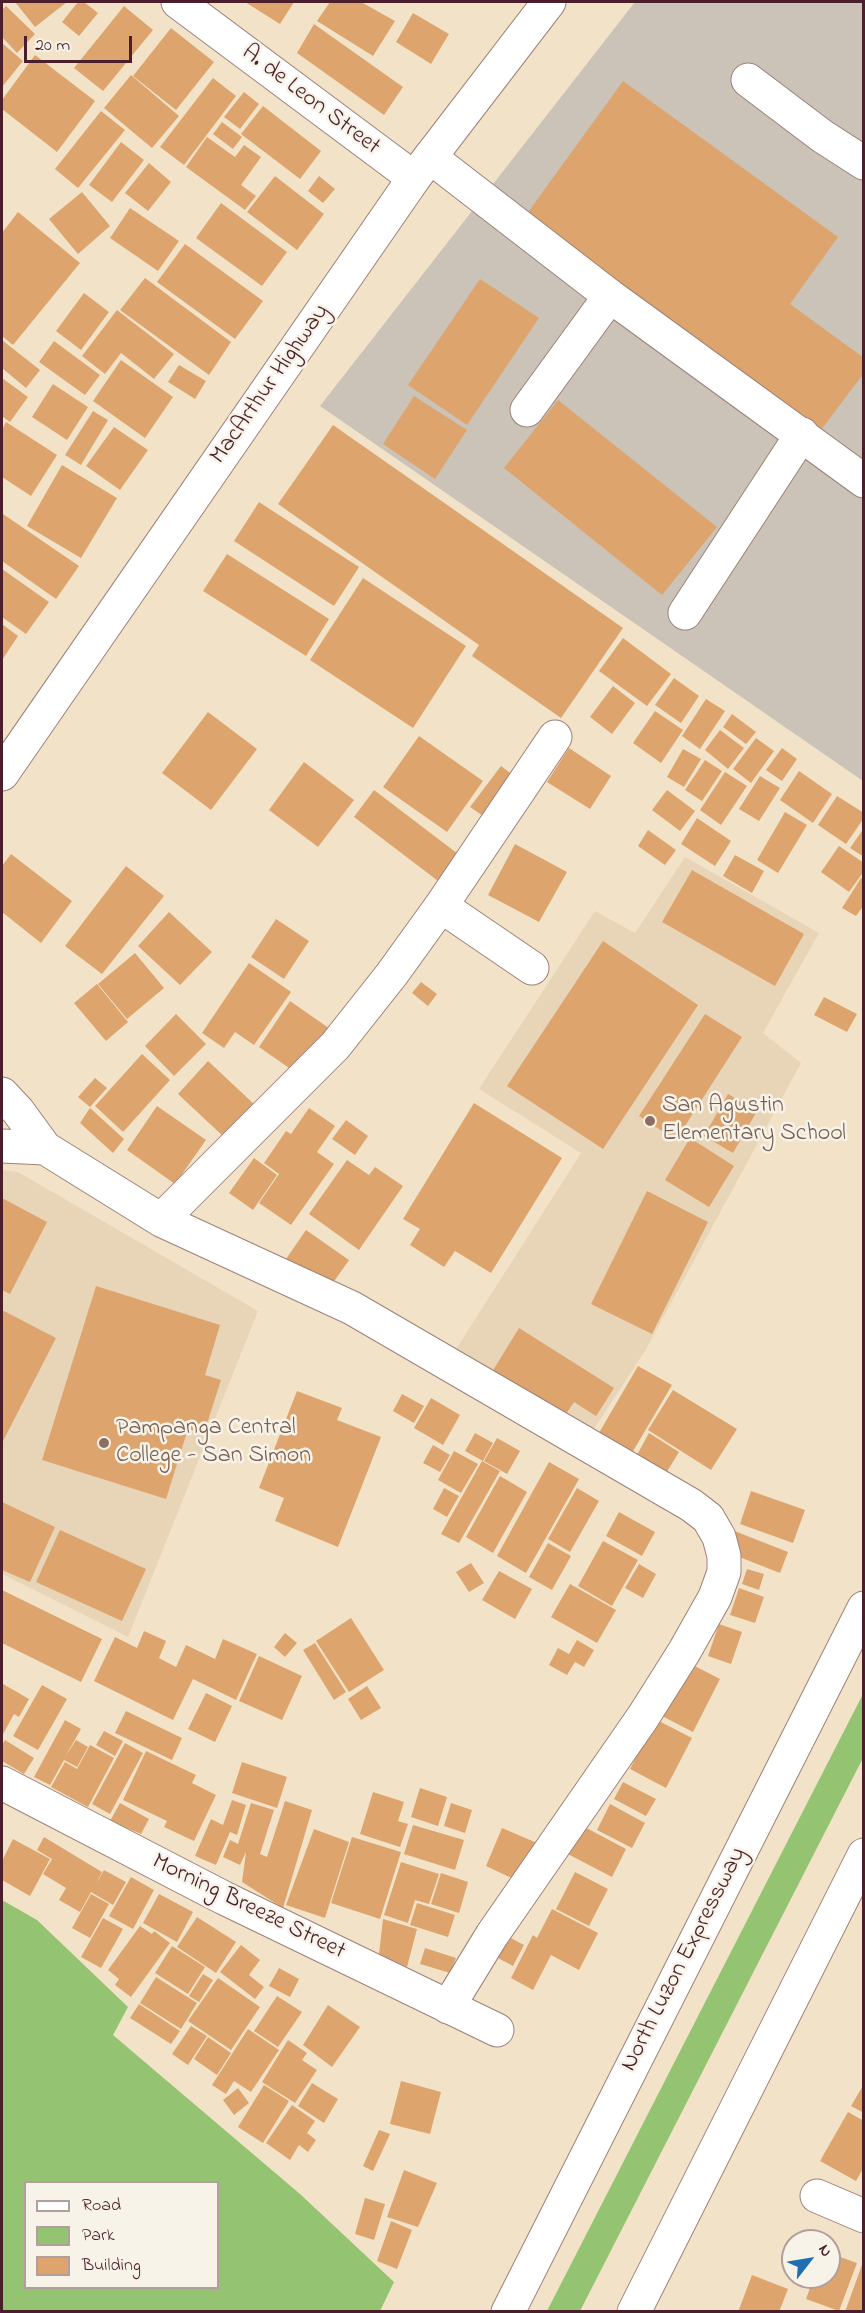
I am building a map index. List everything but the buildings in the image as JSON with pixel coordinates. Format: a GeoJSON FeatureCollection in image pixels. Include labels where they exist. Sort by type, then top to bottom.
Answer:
{"type":"FeatureCollection","features":[{"type":"Feature","properties":{"kind":"main road","name":"A. de Leon Street"},"geometry":{"type":"LineString","coordinates":[[178,2],[610,296],[864,481]]}},
{"type":"Feature","properties":{"kind":"main road","name":"MacArthur Highway"},"geometry":{"type":"LineString","coordinates":[[2,774],[422,168],[549,2]]}},
{"type":"Feature","properties":{"kind":"main road"},"geometry":{"type":"LineString","coordinates":[[748,80],[822,136],[864,163]]}},
{"type":"Feature","properties":{"kind":"main road"},"geometry":{"type":"LineString","coordinates":[[527,410],[610,296]]}},
{"type":"Feature","properties":{"kind":"main road"},"geometry":{"type":"LineString","coordinates":[[685,613],[802,434]]}},
{"type":"Feature","properties":{"kind":"main road"},"geometry":{"type":"LineString","coordinates":[[161,1220],[335,1046],[392,974],[441,906],[555,737]]}},
{"type":"Feature","properties":{"kind":"main road"},"geometry":{"type":"LineString","coordinates":[[441,906],[532,968]]}},
{"type":"Feature","properties":{"kind":"main road"},"geometry":{"type":"LineString","coordinates":[[2,1094],[18,1111],[45,1148],[161,1220],[352,1308],[691,1505],[708,1518],[719,1538],[724,1556],[724,1572],[715,1597],[684,1652],[643,1717],[492,1935],[448,2007]]}},
{"type":"Feature","properties":{"kind":"main road"},"geometry":{"type":"LineString","coordinates":[[2,1146],[45,1148]]}},
{"type":"Feature","properties":{"kind":"main road","name":"North Luzon Expressway"},"geometry":{"type":"LineString","coordinates":[[508,2312],[864,1608]]}},
{"type":"Feature","properties":{"kind":"main road","name":"Morning Breeze Street"},"geometry":{"type":"LineString","coordinates":[[2,1783],[224,1898],[497,2030]]}},
{"type":"Feature","properties":{"kind":"main road"},"geometry":{"type":"LineString","coordinates":[[634,2312],[864,1855]]}},
{"type":"Feature","properties":{"kind":"main road"},"geometry":{"type":"LineString","coordinates":[[817,2196],[864,2216]]}},
{"type":"Feature","properties":{"kind":"shaded area"},"geometry":{"type":"Polygon","coordinates":[[[635,2],[863,2],[863,781],[320,406],[635,2]]]}},
{"type":"Feature","properties":{"kind":"shaded area","name":"San Agustin Elementary School"},"geometry":{"type":"Polygon","coordinates":[[[685,857],[819,933],[763,1033],[801,1063],[645,1351],[590,1435],[453,1354],[581,1153],[479,1089],[595,911],[635,933],[685,857]]]}},
{"type":"Feature","properties":{"kind":"shaded area","name":"Pampanga Central College - San Simon"},"geometry":{"type":"Polygon","coordinates":[[[2,1170],[18,1172],[258,1311],[128,1637],[2,1574],[2,1170]]]}},
{"type":"Feature","properties":{"kind":"green space"},"geometry":{"type":"Polygon","coordinates":[[[863,1694],[863,1758],[580,2311],[547,2311],[863,1694]]]}},
{"type":"Feature","properties":{"kind":"green space"},"geometry":{"type":"Polygon","coordinates":[[[2,1900],[37,1920],[128,2007],[113,2035],[300,2194],[394,2282],[380,2311],[2,2311],[2,1900]]]}},
{"type":"Feature","properties":{"kind":"place","name":"San Agustin Elementary School"},"geometry":{"type":"Point","coordinates":[650,1121]}},
{"type":"Feature","properties":{"kind":"place","name":"Pampanga Central College - San Simon"},"geometry":{"type":"Point","coordinates":[104,1443]}}]}
